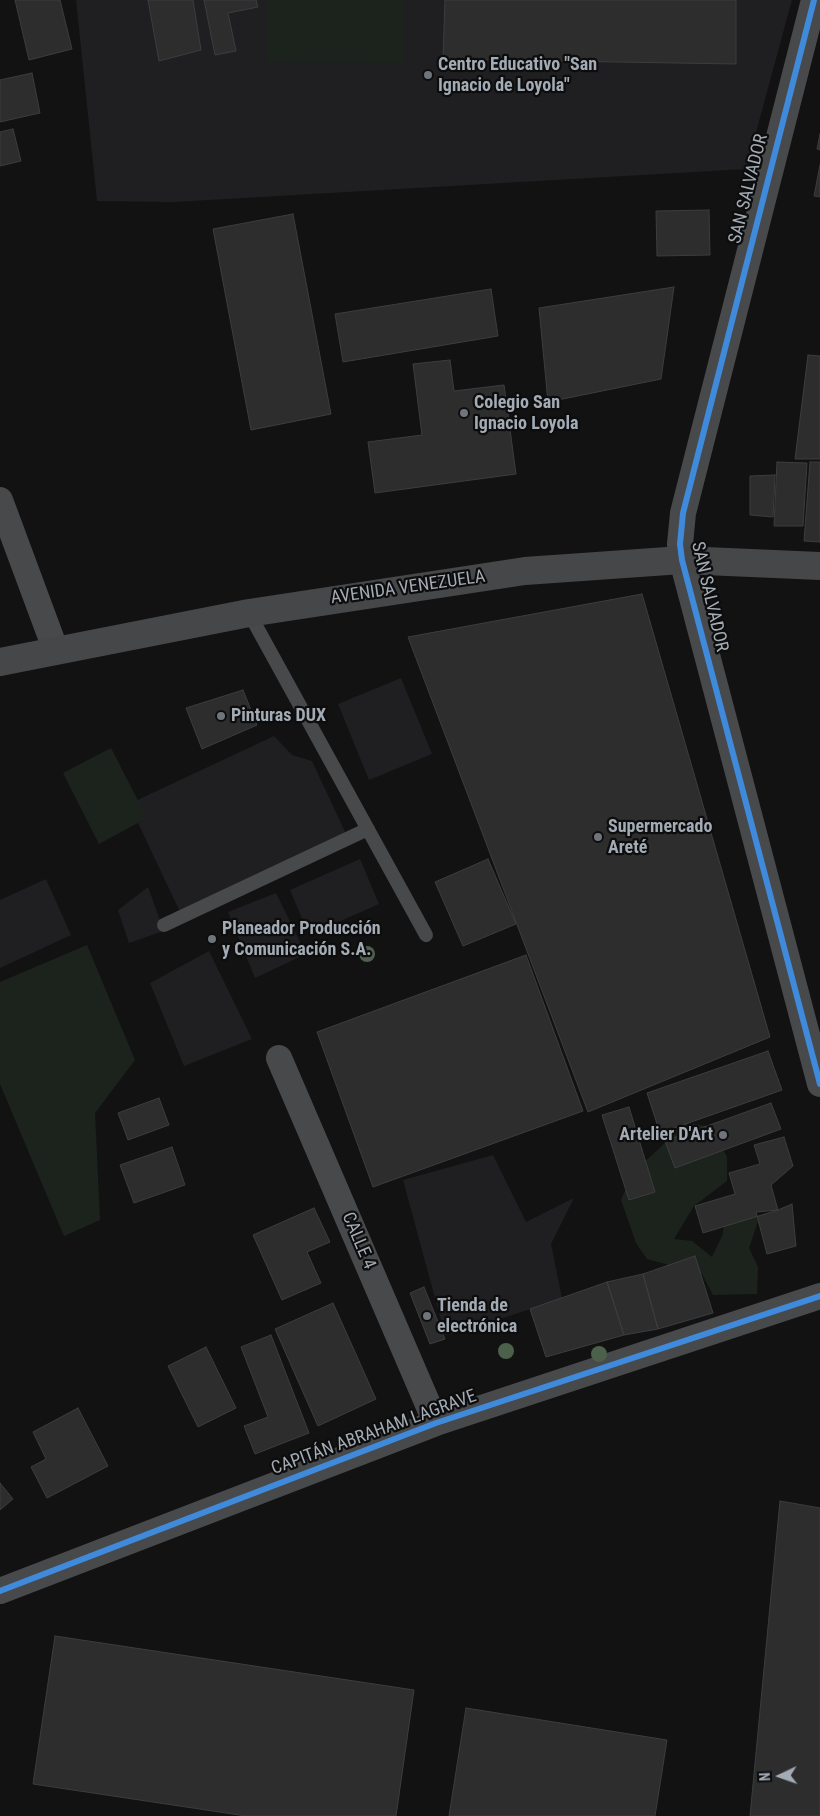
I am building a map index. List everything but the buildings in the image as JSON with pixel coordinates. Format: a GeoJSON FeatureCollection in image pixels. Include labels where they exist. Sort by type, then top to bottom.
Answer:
{"type":"FeatureCollection","features":[{"type":"Feature","properties":{"kind":"main road","name":"AVENIDA VENEZUELA"},"geometry":{"type":"LineString","coordinates":[[0,662],[249,613],[525,571],[682,560],[820,566]]}},
{"type":"Feature","properties":{"kind":"street","name":"SAN SALVADOR"},"geometry":{"type":"LineString","coordinates":[[814,0],[683,513],[680,544],[682,560],[820,1084]]}},
{"type":"Feature","properties":{"kind":"street"},"geometry":{"type":"LineString","coordinates":[[0,500],[56,650]]}},
{"type":"Feature","properties":{"kind":"street","name":"CALLE 4"},"geometry":{"type":"LineString","coordinates":[[279,1058],[436,1424]]}},
{"type":"Feature","properties":{"kind":"street","name":"CAPITÁN ABRAHAM LAGRAVE"},"geometry":{"type":"LineString","coordinates":[[0,1591],[436,1424],[820,1296]]}},
{"type":"Feature","properties":{"kind":"lane"},"geometry":{"type":"LineString","coordinates":[[249,613],[426,934]]}},
{"type":"Feature","properties":{"kind":"lane"},"geometry":{"type":"LineString","coordinates":[[164,925],[368,829]]}},
{"type":"Feature","properties":{"kind":"shaded area","name":"Centro Educativo \"San Ignacio de Loyola\""},"geometry":{"type":"Polygon","coordinates":[[[76,0],[792,0],[746,169],[174,202],[97,201],[76,0]]]}},
{"type":"Feature","properties":{"kind":"shaded area"},"geometry":{"type":"Polygon","coordinates":[[[268,0],[403,0],[403,63],[268,62],[268,0]]]}},
{"type":"Feature","properties":{"kind":"shaded area"},"geometry":{"type":"Polygon","coordinates":[[[401,678],[432,754],[369,780],[338,704],[401,678]]]}},
{"type":"Feature","properties":{"kind":"shaded area"},"geometry":{"type":"Polygon","coordinates":[[[274,736],[292,755],[312,761],[347,836],[181,914],[129,804],[274,736]]]}},
{"type":"Feature","properties":{"kind":"shaded area"},"geometry":{"type":"Polygon","coordinates":[[[111,748],[147,818],[99,844],[63,773],[111,748]]]}},
{"type":"Feature","properties":{"kind":"shaded area"},"geometry":{"type":"Polygon","coordinates":[[[360,859],[379,904],[309,935],[290,890],[360,859]]]}},
{"type":"Feature","properties":{"kind":"shaded area"},"geometry":{"type":"Polygon","coordinates":[[[46,879],[71,935],[0,968],[0,900],[46,879]]]}},
{"type":"Feature","properties":{"kind":"shaded area"},"geometry":{"type":"Polygon","coordinates":[[[148,887],[164,931],[129,943],[118,910],[148,887]]]}},
{"type":"Feature","properties":{"kind":"shaded area"},"geometry":{"type":"Polygon","coordinates":[[[276,893],[306,954],[255,978],[228,912],[276,893]]]}},
{"type":"Feature","properties":{"kind":"shaded area"},"geometry":{"type":"Polygon","coordinates":[[[87,945],[135,1060],[95,1113],[100,1220],[64,1236],[0,1084],[0,982],[87,945]]]}},
{"type":"Feature","properties":{"kind":"shaded area"},"geometry":{"type":"Polygon","coordinates":[[[209,951],[252,1039],[184,1066],[150,983],[209,951]]]}},
{"type":"Feature","properties":{"kind":"shaded area"},"geometry":{"type":"Polygon","coordinates":[[[683,1122],[712,1127],[727,1157],[727,1181],[694,1206],[674,1239],[692,1241],[712,1257],[723,1234],[725,1199],[751,1205],[758,1221],[749,1248],[758,1267],[757,1294],[713,1295],[702,1274],[647,1259],[636,1243],[621,1200],[633,1172],[660,1148],[683,1122]]]}},
{"type":"Feature","properties":{"kind":"shaded area"},"geometry":{"type":"Polygon","coordinates":[[[493,1155],[526,1222],[574,1198],[551,1244],[563,1303],[530,1309],[459,1333],[445,1335],[403,1180],[493,1155]]]}},
{"type":"Feature","properties":{"kind":"cycle path"},"geometry":{"type":"LineString","coordinates":[[814,0],[683,513],[680,544],[682,560],[820,1084]]}},
{"type":"Feature","properties":{"kind":"cycle path"},"geometry":{"type":"LineString","coordinates":[[0,1591],[436,1423],[820,1296]]}},
{"type":"Feature","properties":{"kind":"place","name":"Centro Educativo \"San Ignacio de Loyola\""},"geometry":{"type":"Point","coordinates":[428,75]}},
{"type":"Feature","properties":{"kind":"place","name":"Colegio San Ignacio Loyola"},"geometry":{"type":"Point","coordinates":[464,413]}},
{"type":"Feature","properties":{"kind":"place","name":"Pinturas DUX"},"geometry":{"type":"Point","coordinates":[221,716]}},
{"type":"Feature","properties":{"kind":"place","name":"Supermercado Areté"},"geometry":{"type":"Point","coordinates":[598,837]}},
{"type":"Feature","properties":{"kind":"place","name":"Planeador Producción y Comunicación S.A."},"geometry":{"type":"Point","coordinates":[212,939]}},
{"type":"Feature","properties":{"kind":"place","name":"Artelier D'Art"},"geometry":{"type":"Point","coordinates":[723,1135]}},
{"type":"Feature","properties":{"kind":"place","name":"Tienda de electrónica"},"geometry":{"type":"Point","coordinates":[427,1316]}}]}
